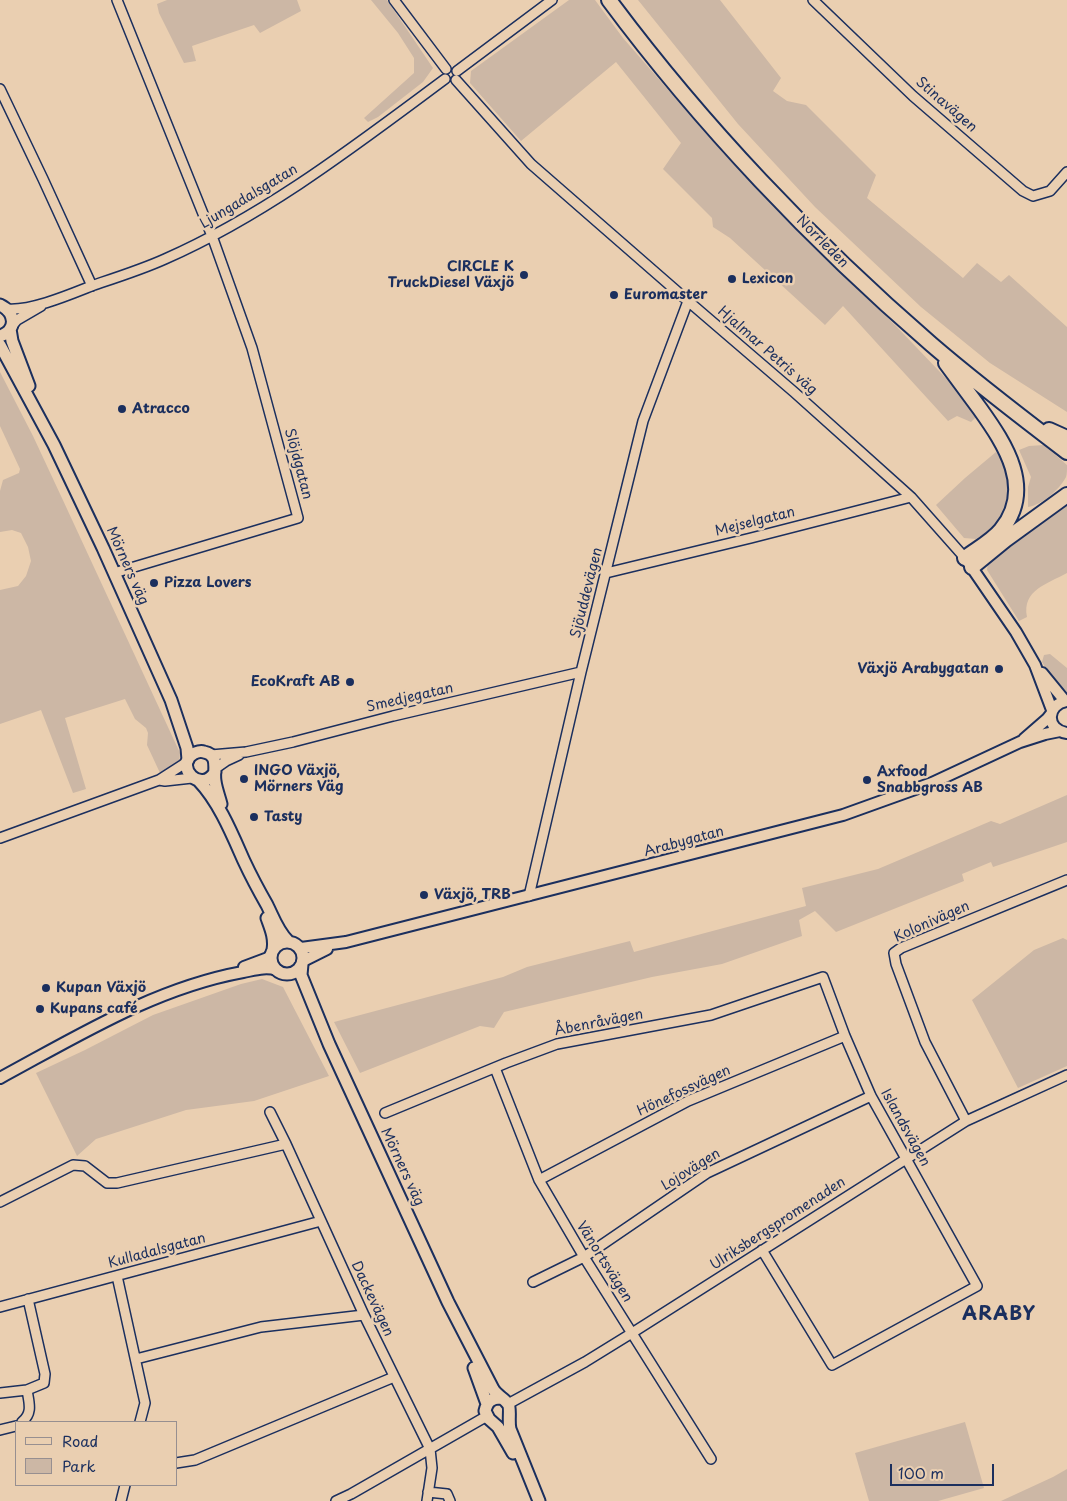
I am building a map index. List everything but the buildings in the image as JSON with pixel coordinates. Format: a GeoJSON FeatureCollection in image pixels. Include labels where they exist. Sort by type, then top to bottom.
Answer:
{"type":"FeatureCollection","features":[{"type":"Feature","properties":{"kind":"highway","name":"Norrleden"},"geometry":{"type":"LineString","coordinates":[[609,0],[694,106],[752,170],[865,284],[932,345],[992,395],[1067,452]]}},
{"type":"Feature","properties":{"kind":"highway","name":"Norrleden"},"geometry":{"type":"LineString","coordinates":[[618,0],[699,101],[806,217],[850,261],[936,339],[1067,445]]}},
{"type":"Feature","properties":{"kind":"highway"},"geometry":{"type":"LineString","coordinates":[[932,345],[971,396],[998,436],[1012,465],[1016,481],[1015,503],[1004,525],[969,563]]}},
{"type":"Feature","properties":{"kind":"highway"},"geometry":{"type":"LineString","coordinates":[[1049,430],[1067,438]]}},
{"type":"Feature","properties":{"kind":"highway"},"geometry":{"type":"LineString","coordinates":[[969,563],[1067,496]]}},
{"type":"Feature","properties":{"kind":"main road","name":"Mörners väg"},"geometry":{"type":"LineString","coordinates":[[4,307],[11,314],[12,341],[16,354],[54,445],[171,700],[191,737],[208,753]]}},
{"type":"Feature","properties":{"kind":"main road"},"geometry":{"type":"LineString","coordinates":[[0,336],[11,328]]}},
{"type":"Feature","properties":{"kind":"main road","name":"Mörners väg"},"geometry":{"type":"LineString","coordinates":[[0,345],[54,445]]}},
{"type":"Feature","properties":{"kind":"main road","name":"Mörners väg"},"geometry":{"type":"LineString","coordinates":[[171,700],[188,748],[187,762]]}},
{"type":"Feature","properties":{"kind":"main road"},"geometry":{"type":"LineString","coordinates":[[228,825],[210,795],[187,771],[187,762],[196,752],[208,753],[215,761],[216,786],[228,825],[248,870],[273,936],[274,942],[272,951],[272,961],[282,972],[294,973],[303,963],[303,954],[296,944],[282,942],[272,951]]}},
{"type":"Feature","properties":{"kind":"main road"},"geometry":{"type":"LineString","coordinates":[[196,779],[208,779],[216,770]]}},
{"type":"Feature","properties":{"kind":"main road"},"geometry":{"type":"LineString","coordinates":[[248,870],[280,932],[288,942]]}},
{"type":"Feature","properties":{"kind":"main road","name":"Mörners väg"},"geometry":{"type":"LineString","coordinates":[[303,963],[301,975],[329,1044],[448,1302],[493,1389],[506,1406],[510,1429],[538,1501]]}},
{"type":"Feature","properties":{"kind":"main road","name":"Mörners väg"},"geometry":{"type":"LineString","coordinates":[[282,972],[294,980],[329,1044]]}},
{"type":"Feature","properties":{"kind":"main road","name":"Mörners väg"},"geometry":{"type":"LineString","coordinates":[[448,1302],[487,1404]]}},
{"type":"Feature","properties":{"kind":"main road"},"geometry":{"type":"LineString","coordinates":[[493,1399],[506,1406],[502,1421],[490,1419],[485,1411],[487,1404],[493,1399]]}},
{"type":"Feature","properties":{"kind":"main road","name":"Mörners väg"},"geometry":{"type":"LineString","coordinates":[[490,1419],[502,1433],[538,1501]]}},
{"type":"Feature","properties":{"kind":"street"},"geometry":{"type":"LineString","coordinates":[[117,0],[212,236]]}},
{"type":"Feature","properties":{"kind":"street"},"geometry":{"type":"LineString","coordinates":[[394,0],[446,69]]}},
{"type":"Feature","properties":{"kind":"street"},"geometry":{"type":"LineString","coordinates":[[457,70],[552,0]]}},
{"type":"Feature","properties":{"kind":"street","name":"Stinavägen"},"geometry":{"type":"LineString","coordinates":[[813,0],[912,96],[1023,191],[1033,196],[1050,191],[1067,172]]}},
{"type":"Feature","properties":{"kind":"street"},"geometry":{"type":"LineString","coordinates":[[446,69],[452,68],[457,70]]}},
{"type":"Feature","properties":{"kind":"street"},"geometry":{"type":"LineString","coordinates":[[446,69],[443,75],[450,82],[456,80],[457,70]]}},
{"type":"Feature","properties":{"kind":"street","name":"Ljungadalsgatan"},"geometry":{"type":"LineString","coordinates":[[11,328],[17,320],[48,303],[165,259],[212,236],[274,201],[445,79]]}},
{"type":"Feature","properties":{"kind":"street","name":"Hjalmar Petris väg"},"geometry":{"type":"LineString","coordinates":[[456,80],[531,164],[794,392],[911,497],[969,563],[1016,632],[1035,665],[1048,697],[1052,712],[1052,724],[1065,733]]}},
{"type":"Feature","properties":{"kind":"street"},"geometry":{"type":"LineString","coordinates":[[0,89],[92,286]]}},
{"type":"Feature","properties":{"kind":"street","name":"Slöjdgatan"},"geometry":{"type":"LineString","coordinates":[[114,573],[298,518],[252,348],[212,236]]}},
{"type":"Feature","properties":{"kind":"street","name":"Sjöuddevägen"},"geometry":{"type":"LineString","coordinates":[[529,896],[581,672],[644,421],[688,301]]}},
{"type":"Feature","properties":{"kind":"street","name":"Ljungadalsgatan"},"geometry":{"type":"LineString","coordinates":[[4,307],[14,310],[48,303]]}},
{"type":"Feature","properties":{"kind":"street","name":"Mejselgatan"},"geometry":{"type":"LineString","coordinates":[[606,573],[911,497]]}},
{"type":"Feature","properties":{"kind":"street","name":"Hjalmar Petris väg"},"geometry":{"type":"LineString","coordinates":[[1035,665],[1066,701]]}},
{"type":"Feature","properties":{"kind":"street","name":"Smedjegatan"},"geometry":{"type":"LineString","coordinates":[[216,770],[226,761],[246,752],[581,672]]}},
{"type":"Feature","properties":{"kind":"street","name":"Arabygatan"},"geometry":{"type":"LineString","coordinates":[[1020,742],[1048,719],[1058,704],[1066,701]]}},
{"type":"Feature","properties":{"kind":"street","name":"Arabygatan"},"geometry":{"type":"LineString","coordinates":[[300,948],[346,942],[843,814],[932,783],[1020,742],[1054,732],[1065,733]]}},
{"type":"Feature","properties":{"kind":"street","name":"Smedjegatan"},"geometry":{"type":"LineString","coordinates":[[208,753],[246,752]]}},
{"type":"Feature","properties":{"kind":"street"},"geometry":{"type":"LineString","coordinates":[[0,838],[159,780],[187,762]]}},
{"type":"Feature","properties":{"kind":"street"},"geometry":{"type":"LineString","coordinates":[[159,780],[196,779]]}},
{"type":"Feature","properties":{"kind":"street","name":"Kolonivägen"},"geometry":{"type":"LineString","coordinates":[[966,1121],[925,1042],[896,964],[894,953],[901,948],[1067,880]]}},
{"type":"Feature","properties":{"kind":"street","name":"Arabygatan"},"geometry":{"type":"LineString","coordinates":[[303,963],[314,955],[346,942]]}},
{"type":"Feature","properties":{"kind":"street"},"geometry":{"type":"LineString","coordinates":[[226,975],[263,960],[272,951]]}},
{"type":"Feature","properties":{"kind":"street"},"geometry":{"type":"LineString","coordinates":[[0,1078],[111,1018],[180,988],[226,975],[263,968],[272,968],[282,972]]}},
{"type":"Feature","properties":{"kind":"street","name":"Islandsvägen"},"geometry":{"type":"LineString","coordinates":[[762,1250],[832,1365],[977,1286],[871,1096],[845,1036],[823,977]]}},
{"type":"Feature","properties":{"kind":"street","name":"Åbenråvägen"},"geometry":{"type":"LineString","coordinates":[[385,1113],[557,1044],[711,1015],[823,977]]}},
{"type":"Feature","properties":{"kind":"street","name":"Hönefossvägen"},"geometry":{"type":"LineString","coordinates":[[539,1180],[688,1101],[845,1036]]}},
{"type":"Feature","properties":{"kind":"street","name":"Vänortsvägen"},"geometry":{"type":"LineString","coordinates":[[495,1068],[539,1180],[584,1257],[711,1459]]}},
{"type":"Feature","properties":{"kind":"street","name":"Ulriksbergspromenaden"},"geometry":{"type":"LineString","coordinates":[[506,1406],[585,1362],[632,1333],[966,1121],[1067,1074]]}},
{"type":"Feature","properties":{"kind":"street","name":"Lojovägen"},"geometry":{"type":"LineString","coordinates":[[533,1282],[584,1257],[707,1173],[871,1096]]}},
{"type":"Feature","properties":{"kind":"street","name":"Dackevägen"},"geometry":{"type":"LineString","coordinates":[[270,1112],[364,1315],[430,1449],[432,1468],[427,1496]]}},
{"type":"Feature","properties":{"kind":"street"},"geometry":{"type":"LineString","coordinates":[[0,1202],[73,1165],[84,1166],[107,1183],[118,1183],[286,1144]]}},
{"type":"Feature","properties":{"kind":"street","name":"Kulladalsgatan"},"geometry":{"type":"LineString","coordinates":[[0,1307],[321,1221]]}},
{"type":"Feature","properties":{"kind":"street"},"geometry":{"type":"LineString","coordinates":[[116,1276],[145,1403],[140,1421]]}},
{"type":"Feature","properties":{"kind":"street"},"geometry":{"type":"LineString","coordinates":[[0,1392],[27,1390],[44,1383],[45,1374],[28,1299]]}},
{"type":"Feature","properties":{"kind":"street"},"geometry":{"type":"LineString","coordinates":[[136,1359],[261,1327],[364,1315]]}},
{"type":"Feature","properties":{"kind":"street"},"geometry":{"type":"LineString","coordinates":[[178,1464],[195,1460],[394,1377]]}},
{"type":"Feature","properties":{"kind":"street"},"geometry":{"type":"LineString","coordinates":[[23,1421],[30,1410],[27,1390]]}},
{"type":"Feature","properties":{"kind":"street"},"geometry":{"type":"LineString","coordinates":[[336,1501],[430,1449],[490,1419]]}},
{"type":"Feature","properties":{"kind":"street"},"geometry":{"type":"LineString","coordinates":[[0,1430],[15,1426]]}},
{"type":"Feature","properties":{"kind":"street"},"geometry":{"type":"LineString","coordinates":[[121,1501],[125,1486]]}},
{"type":"Feature","properties":{"kind":"street"},"geometry":{"type":"LineString","coordinates":[[427,1496],[447,1494],[450,1501]]}},
{"type":"Feature","properties":{"kind":"green space"},"geometry":{"type":"Polygon","coordinates":[[[167,0],[297,0],[301,11],[260,33],[254,25],[192,46],[196,61],[184,63],[159,13],[157,4],[167,0]]]}},
{"type":"Feature","properties":{"kind":"green space"},"geometry":{"type":"Polygon","coordinates":[[[371,0],[387,0],[433,68],[423,82],[378,117],[368,122],[364,118],[414,73],[414,58],[398,33],[371,0]]]}},
{"type":"Feature","properties":{"kind":"green space"},"geometry":{"type":"Polygon","coordinates":[[[569,0],[595,0],[623,38],[724,154],[823,256],[895,325],[962,395],[977,416],[971,422],[957,416],[948,421],[843,306],[825,325],[730,238],[713,227],[712,218],[663,169],[681,143],[616,62],[521,141],[470,83],[471,71],[569,0]]]}},
{"type":"Feature","properties":{"kind":"green space"},"geometry":{"type":"Polygon","coordinates":[[[638,0],[720,0],[781,78],[773,91],[787,101],[806,105],[876,175],[867,198],[963,278],[977,263],[1001,282],[1009,275],[1067,327],[1067,412],[990,363],[921,307],[815,207],[738,124],[638,0]]]}},
{"type":"Feature","properties":{"kind":"green space"},"geometry":{"type":"Polygon","coordinates":[[[0,372],[33,436],[180,753],[179,764],[160,773],[147,745],[148,733],[146,728],[135,719],[125,699],[65,718],[86,789],[73,793],[41,710],[0,724],[0,590],[18,586],[26,576],[31,561],[28,547],[21,533],[12,530],[0,532],[0,491],[3,480],[19,473],[20,469],[0,426],[0,372]]]}},
{"type":"Feature","properties":{"kind":"green space"},"geometry":{"type":"Polygon","coordinates":[[[1044,445],[1067,465],[1066,476],[1050,496],[1028,507],[1028,487],[1031,477],[1019,450],[1029,446],[1044,445]]]}},
{"type":"Feature","properties":{"kind":"green space"},"geometry":{"type":"Polygon","coordinates":[[[996,452],[1005,467],[1007,476],[1007,503],[1000,519],[992,528],[976,539],[964,538],[936,505],[996,452]]]}},
{"type":"Feature","properties":{"kind":"green space"},"geometry":{"type":"Polygon","coordinates":[[[1067,504],[1067,573],[1044,585],[1032,594],[1026,608],[1027,617],[1019,621],[987,570],[988,562],[997,553],[1067,504]]]}},
{"type":"Feature","properties":{"kind":"green space"},"geometry":{"type":"Polygon","coordinates":[[[1050,654],[1067,668],[1067,696],[1062,693],[1042,662],[1044,655],[1050,654]]]}},
{"type":"Feature","properties":{"kind":"green space"},"geometry":{"type":"Polygon","coordinates":[[[1067,795],[1067,842],[993,867],[991,862],[962,874],[964,881],[836,932],[815,911],[799,920],[802,936],[722,964],[652,977],[504,1012],[494,1028],[480,1026],[360,1073],[334,1022],[503,977],[527,967],[630,941],[634,952],[806,906],[802,888],[878,869],[991,821],[1000,824],[1067,795]]]}},
{"type":"Feature","properties":{"kind":"green space"},"geometry":{"type":"Polygon","coordinates":[[[1063,938],[1067,940],[1067,1066],[1018,1088],[972,1000],[1034,950],[1063,938]]]}},
{"type":"Feature","properties":{"kind":"green space"},"geometry":{"type":"Polygon","coordinates":[[[262,979],[283,987],[329,1076],[254,1101],[186,1110],[96,1139],[77,1156],[36,1073],[153,1015],[241,984],[262,979]]]}},
{"type":"Feature","properties":{"kind":"green space"},"geometry":{"type":"Polygon","coordinates":[[[965,1422],[984,1488],[938,1501],[869,1501],[855,1453],[965,1422]]]}},
{"type":"Feature","properties":{"kind":"green space"},"geometry":{"type":"Polygon","coordinates":[[[1067,1469],[1067,1501],[1001,1501],[1053,1477],[1067,1469]]]}},
{"type":"Feature","properties":{"kind":"place","name":"CIRCLE K TruckDiesel Växjö"},"geometry":{"type":"Point","coordinates":[524,275]}},
{"type":"Feature","properties":{"kind":"place","name":"Lexicon"},"geometry":{"type":"Point","coordinates":[732,279]}},
{"type":"Feature","properties":{"kind":"place","name":"Euromaster"},"geometry":{"type":"Point","coordinates":[614,295]}},
{"type":"Feature","properties":{"kind":"place","name":"Atracco"},"geometry":{"type":"Point","coordinates":[122,409]}},
{"type":"Feature","properties":{"kind":"place","name":"Pizza Lovers"},"geometry":{"type":"Point","coordinates":[154,583]}},
{"type":"Feature","properties":{"kind":"place","name":"Växjö Arabygatan"},"geometry":{"type":"Point","coordinates":[999,669]}},
{"type":"Feature","properties":{"kind":"place","name":"EcoKraft AB"},"geometry":{"type":"Point","coordinates":[350,682]}},
{"type":"Feature","properties":{"kind":"place","name":"INGO Växjö, Mörners Väg"},"geometry":{"type":"Point","coordinates":[244,779]}},
{"type":"Feature","properties":{"kind":"place","name":"Axfood Snabbgross AB"},"geometry":{"type":"Point","coordinates":[867,780]}},
{"type":"Feature","properties":{"kind":"place","name":"Tasty"},"geometry":{"type":"Point","coordinates":[254,817]}},
{"type":"Feature","properties":{"kind":"place","name":"Växjö, TRB"},"geometry":{"type":"Point","coordinates":[424,895]}},
{"type":"Feature","properties":{"kind":"place","name":"Kupan Växjö"},"geometry":{"type":"Point","coordinates":[46,988]}},
{"type":"Feature","properties":{"kind":"place","name":"Kupans café"},"geometry":{"type":"Point","coordinates":[40,1009]}},
{"type":"Feature","properties":{"kind":"district","name":"ARABY"},"geometry":{"type":"Point","coordinates":[999,1315]}}]}
